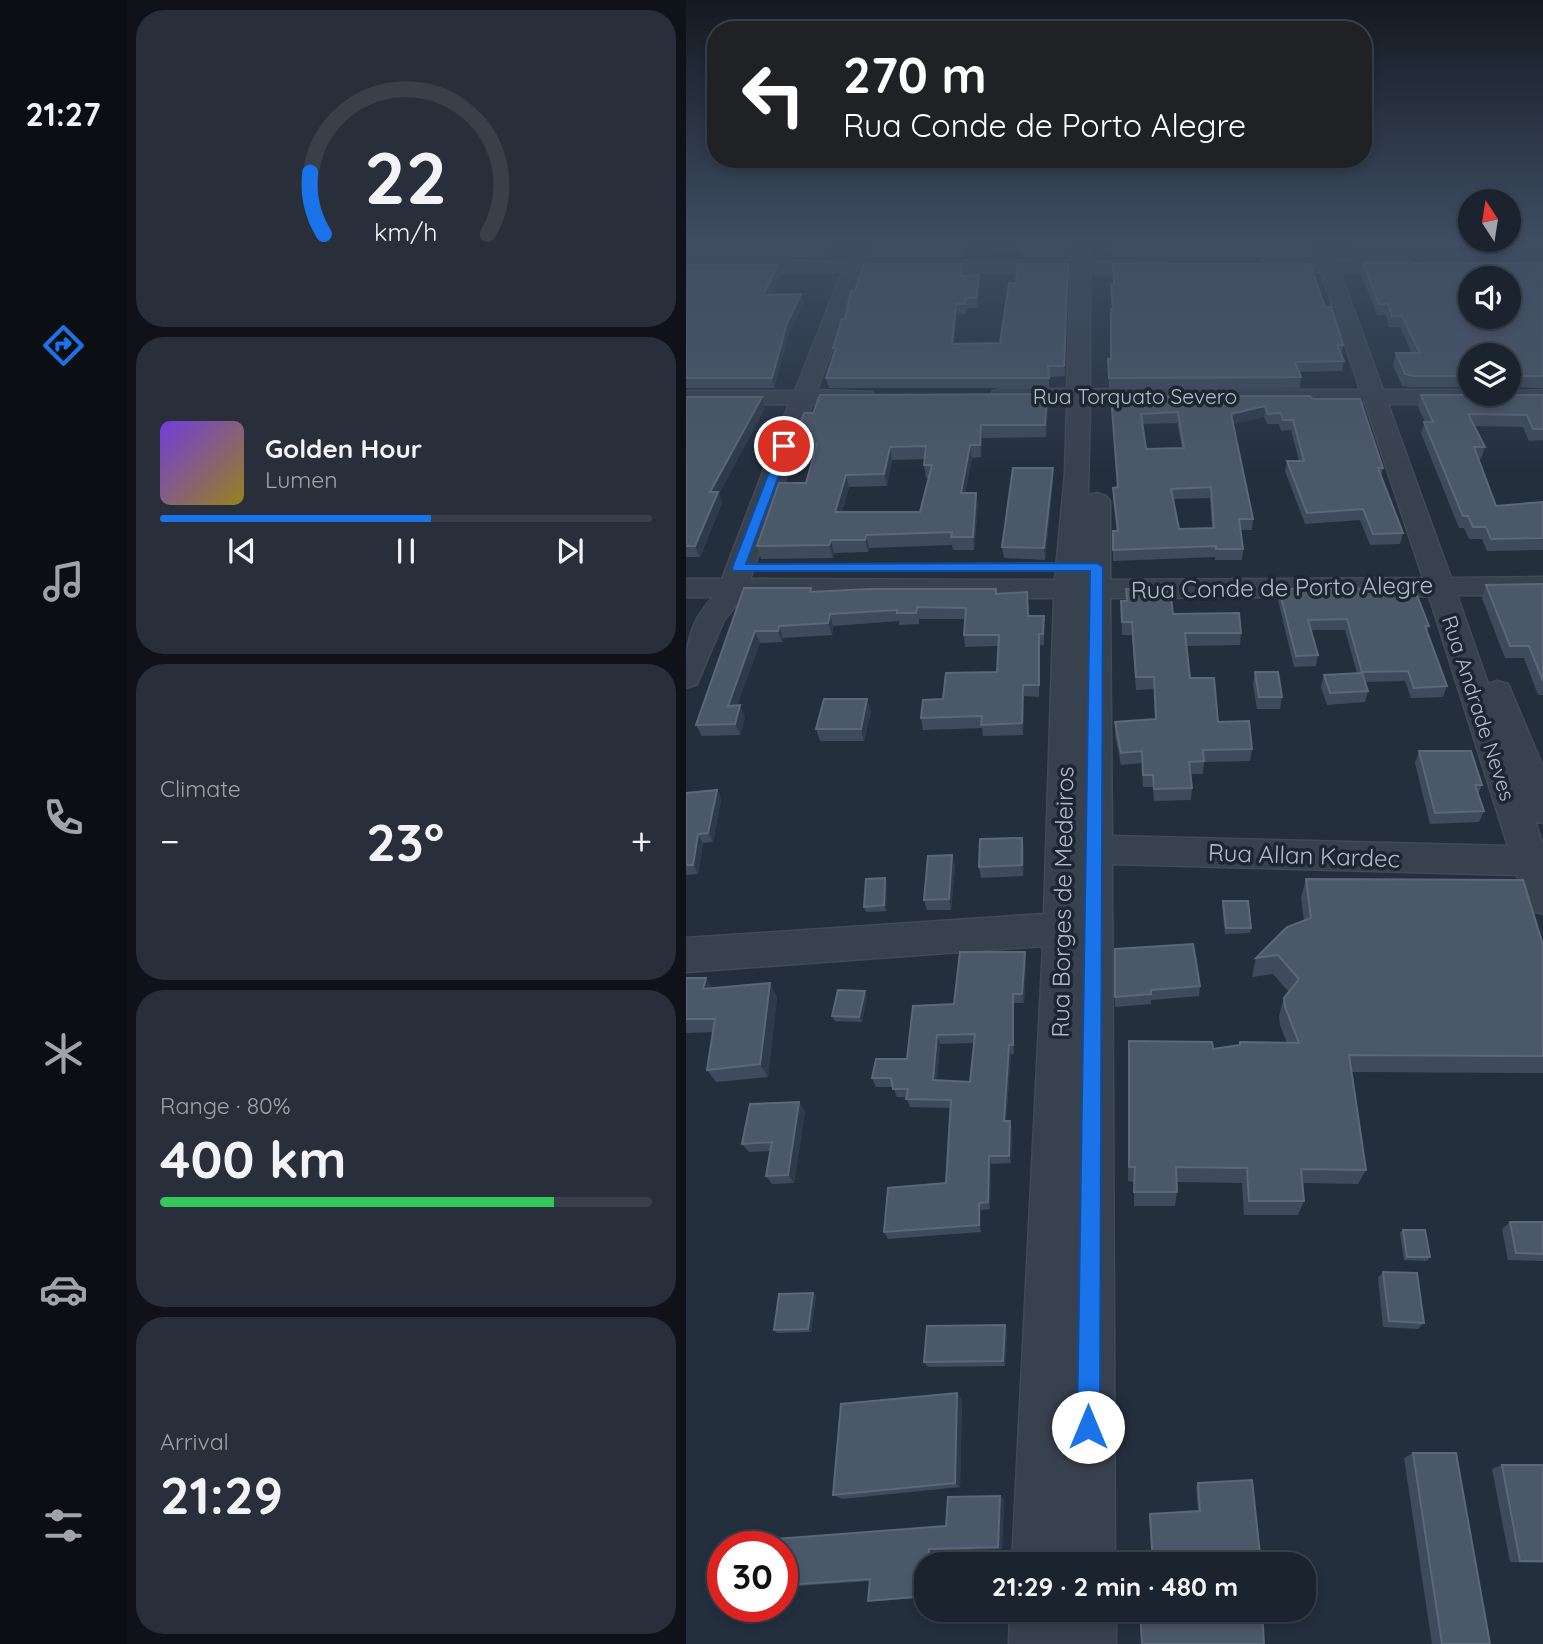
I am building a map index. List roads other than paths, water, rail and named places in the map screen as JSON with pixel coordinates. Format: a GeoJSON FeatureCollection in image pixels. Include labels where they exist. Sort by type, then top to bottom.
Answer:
{"type":"FeatureCollection","features":[{"type":"Feature","properties":{"kind":"street"},"geometry":{"type":"LineString","coordinates":[[686,677],[711,584],[764,471],[825,317]]}},
{"type":"Feature","properties":{"kind":"street","name":"Rua Borges de Medeiros"},"geometry":{"type":"LineString","coordinates":[[1086,1552],[1069,1345],[1089,317]]}},
{"type":"Feature","properties":{"kind":"street","name":"Rua Andrade Neves"},"geometry":{"type":"LineString","coordinates":[[1355,317],[1492,711],[1537,861],[1543,899]]}},
{"type":"Feature","properties":{"kind":"street"},"geometry":{"type":"LineString","coordinates":[[686,388],[795,393]]}},
{"type":"Feature","properties":{"kind":"street","name":"Rua Torquato Severo"},"geometry":{"type":"LineString","coordinates":[[1381,392],[1458,388]]}},
{"type":"Feature","properties":{"kind":"street","name":"Rua Torquato Severo"},"geometry":{"type":"LineString","coordinates":[[982,392],[1088,404],[1179,391],[1528,391]]}},
{"type":"Feature","properties":{"kind":"street"},"geometry":{"type":"LineString","coordinates":[[686,398],[887,392]]}},
{"type":"Feature","properties":{"kind":"street"},"geometry":{"type":"LineString","coordinates":[[727,532],[764,471]]}},
{"type":"Feature","properties":{"kind":"street","name":"Rua Conde de Porto Alegre"},"geometry":{"type":"LineString","coordinates":[[711,584],[891,578],[1444,575],[1543,564]]}},
{"type":"Feature","properties":{"kind":"street","name":"Rua Conde de Porto Alegre"},"geometry":{"type":"LineString","coordinates":[[1444,575],[1543,586]]}},
{"type":"Feature","properties":{"kind":"street","name":"Rua Andrade Neves"},"geometry":{"type":"LineString","coordinates":[[1492,711],[1543,810]]}},
{"type":"Feature","properties":{"kind":"street","name":"Rua Allan Kardec"},"geometry":{"type":"LineString","coordinates":[[1080,849],[1537,861]]}},
{"type":"Feature","properties":{"kind":"street"},"geometry":{"type":"LineString","coordinates":[[686,955],[929,936],[1078,928]]}},
{"type":"Feature","properties":{"kind":"street","name":"Rua Borges de Medeiros"},"geometry":{"type":"LineString","coordinates":[[1042,1552],[1069,1345]]}},
{"type":"Feature","properties":{"kind":"street"},"geometry":{"type":"LineString","coordinates":[[1038,1644],[1039,1622]]}},
{"type":"Feature","properties":{"kind":"street"},"geometry":{"type":"LineString","coordinates":[[1087,1622],[1087,1644]]}}]}
